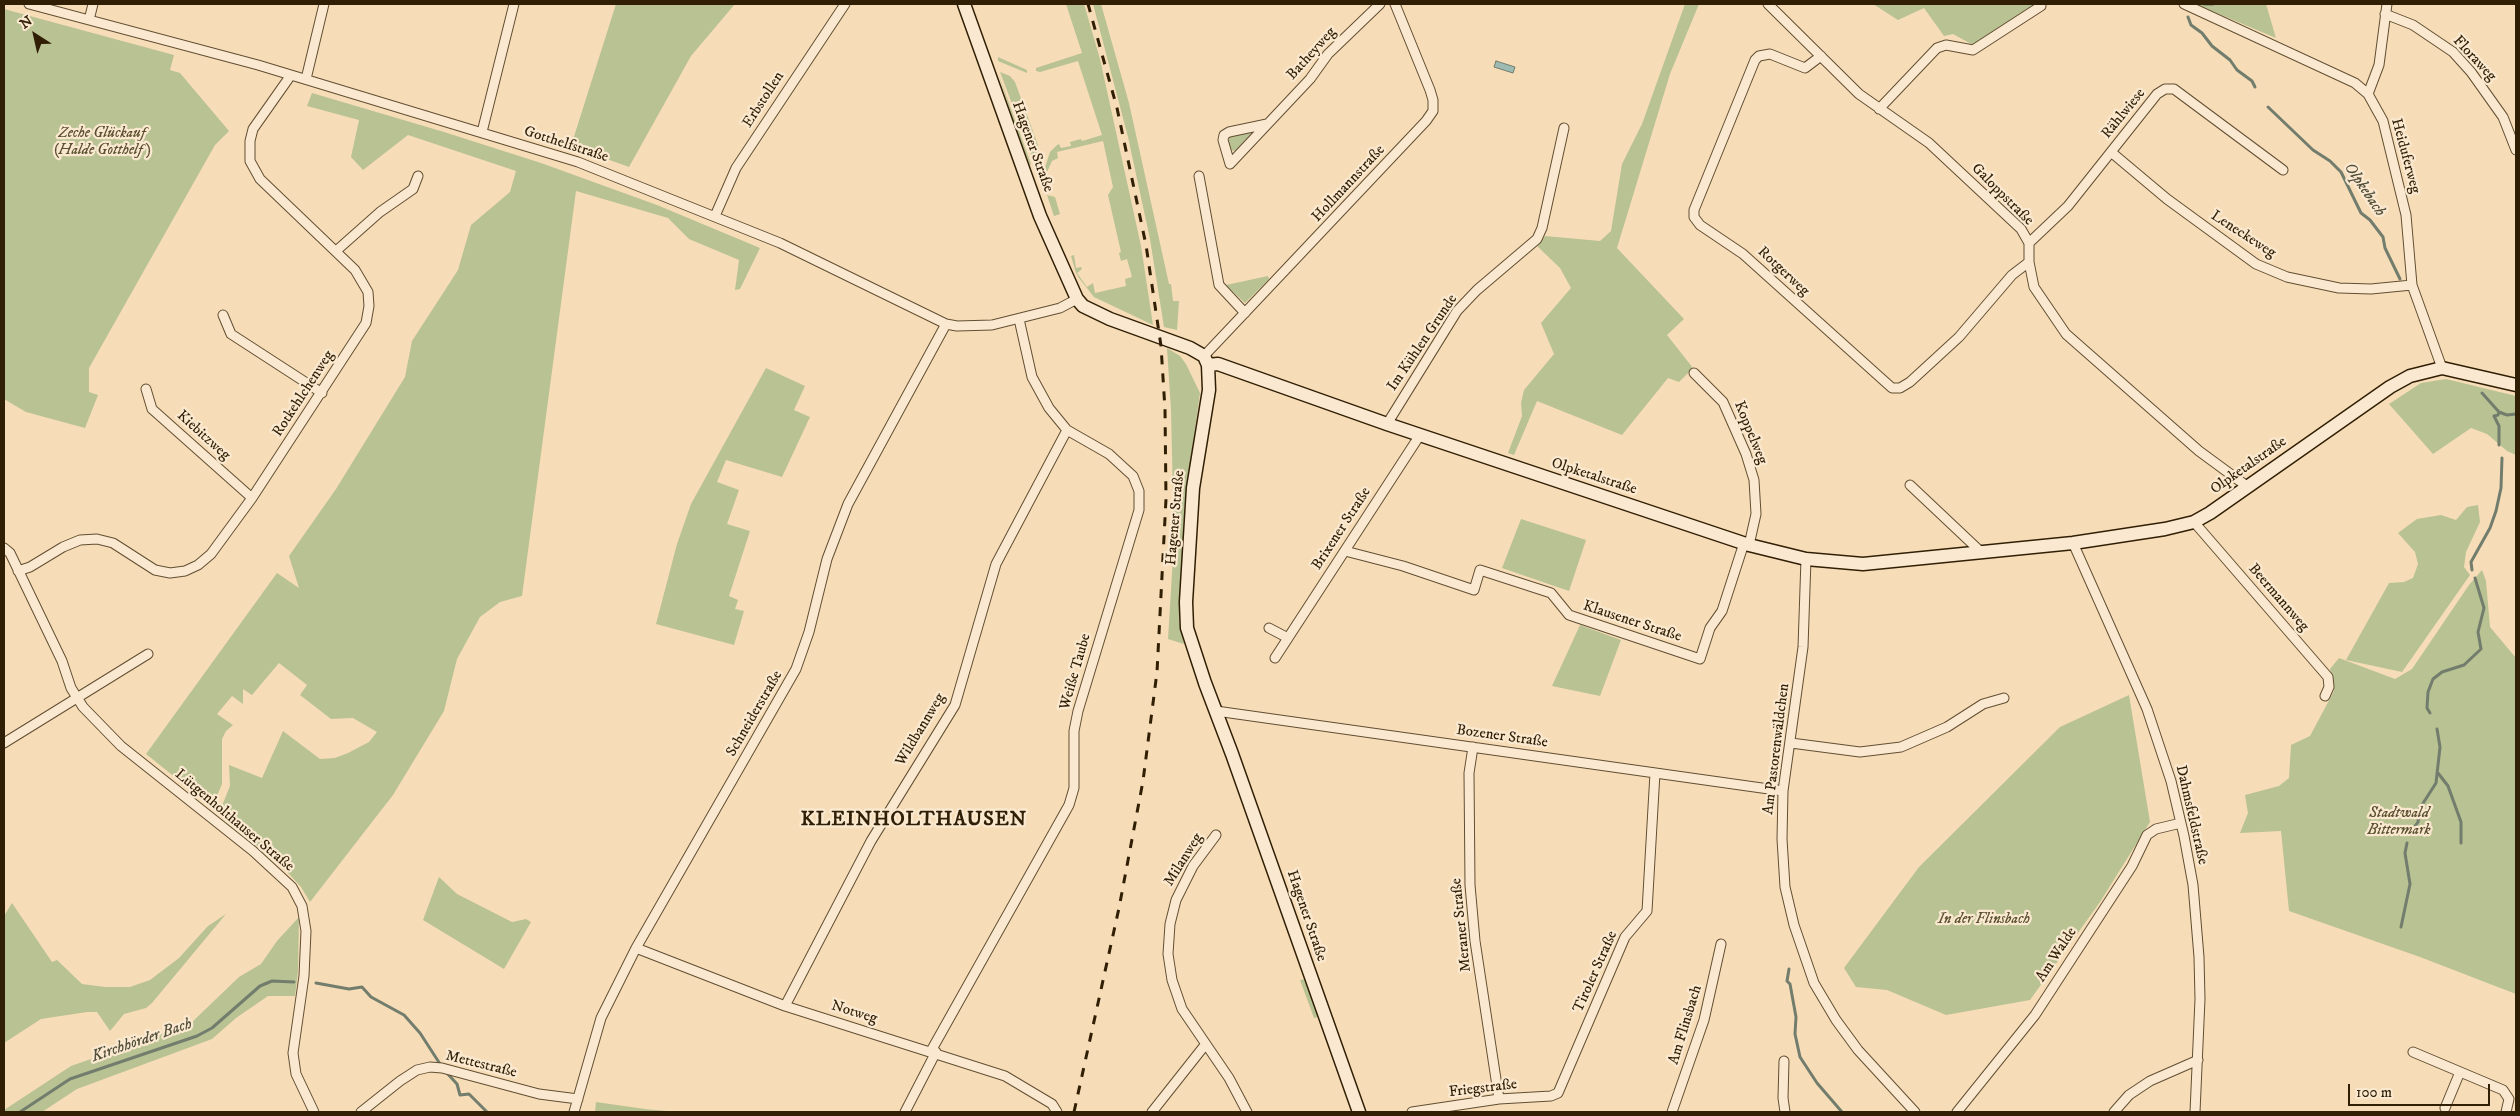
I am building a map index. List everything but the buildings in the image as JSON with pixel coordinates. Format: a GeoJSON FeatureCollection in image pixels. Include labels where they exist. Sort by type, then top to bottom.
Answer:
{"type":"FeatureCollection","features":[{"type":"Feature","properties":{"kind":"street","name":"Gotthelfstraße"},"geometry":{"type":"LineString","coordinates":[[29,4],[306,79],[578,162],[780,243],[946,324],[973,326],[1019,319],[1060,308],[1077,299]]}},
{"type":"Feature","properties":{"kind":"street"},"geometry":{"type":"LineString","coordinates":[[89,20],[93,4]]}},
{"type":"Feature","properties":{"kind":"street"},"geometry":{"type":"LineString","coordinates":[[306,79],[324,4]]}},
{"type":"Feature","properties":{"kind":"street"},"geometry":{"type":"LineString","coordinates":[[482,132],[514,4]]}},
{"type":"Feature","properties":{"kind":"street","name":"Erbstollen"},"geometry":{"type":"LineString","coordinates":[[715,216],[736,168],[845,4]]}},
{"type":"Feature","properties":{"kind":"street","name":"Hagener Straße"},"geometry":{"type":"LineString","coordinates":[[964,4],[1040,216],[1077,299]]}},
{"type":"Feature","properties":{"kind":"street","name":"Batheyweg"},"geometry":{"type":"LineString","coordinates":[[1267,124],[1229,132],[1224,136],[1223,140],[1230,164],[1310,79],[1328,54],[1380,4]]}},
{"type":"Feature","properties":{"kind":"street","name":"Hollmannstraße"},"geometry":{"type":"LineString","coordinates":[[1206,360],[1245,313],[1426,121],[1433,111],[1433,100],[1430,90],[1395,4]]}},
{"type":"Feature","properties":{"kind":"street","name":"Galoppstraße"},"geometry":{"type":"LineString","coordinates":[[1768,4],[1859,94],[1929,142],[2021,230],[2029,243],[2031,278],[2038,296],[2066,334],[2199,451],[2248,486]]}},
{"type":"Feature","properties":{"kind":"street","name":"Heiduferweg"},"geometry":{"type":"LineString","coordinates":[[2184,4],[2355,83],[2368,94],[2383,121],[2406,215],[2412,286],[2442,368]]}},
{"type":"Feature","properties":{"kind":"street"},"geometry":{"type":"LineString","coordinates":[[2368,94],[2379,65],[2387,4]]}},
{"type":"Feature","properties":{"kind":"street"},"geometry":{"type":"LineString","coordinates":[[1879,109],[1937,48],[1946,45],[1973,50],[2041,6]]}},
{"type":"Feature","properties":{"kind":"street","name":"Floraweg"},"geometry":{"type":"LineString","coordinates":[[2385,14],[2413,25],[2453,52],[2503,116],[2516,150]]}},
{"type":"Feature","properties":{"kind":"street","name":"Rotgerweg"},"geometry":{"type":"LineString","coordinates":[[1821,56],[1805,68],[1770,54],[1760,56],[1755,60],[1694,210],[1694,217],[1700,226],[1743,254],[1892,388],[1900,388],[1910,382],[1959,337],[2012,275],[2029,262]]}},
{"type":"Feature","properties":{"kind":"street","name":"Rotkehlchenweg"},"geometry":{"type":"LineString","coordinates":[[18,571],[30,567],[63,547],[80,540],[97,539],[113,544],[155,570],[170,573],[185,571],[198,565],[211,554],[252,498],[358,338],[366,323],[369,306],[368,292],[355,270],[260,179],[250,161],[250,141],[253,129],[291,75]]}},
{"type":"Feature","properties":{"kind":"street","name":"Rählwiese"},"geometry":{"type":"LineString","coordinates":[[2029,243],[2068,206],[2158,94],[2165,89],[2174,89],[2283,170]]}},
{"type":"Feature","properties":{"kind":"street","name":"Im Kühlen Grunde"},"geometry":{"type":"LineString","coordinates":[[1388,424],[1457,310],[1477,290],[1537,239],[1545,219],[1564,128]]}},
{"type":"Feature","properties":{"kind":"street","name":"Leneckeweg"},"geometry":{"type":"LineString","coordinates":[[2111,152],[2168,199],[2225,243],[2256,264],[2287,277],[2339,288],[2371,289],[2412,286]]}},
{"type":"Feature","properties":{"kind":"street"},"geometry":{"type":"LineString","coordinates":[[336,251],[380,212],[413,189],[418,176]]}},
{"type":"Feature","properties":{"kind":"street"},"geometry":{"type":"LineString","coordinates":[[1199,176],[1219,285],[1245,313]]}},
{"type":"Feature","properties":{"kind":"street"},"geometry":{"type":"LineString","coordinates":[[1077,299],[1083,306],[1110,319],[1173,340],[1206,360]]}},
{"type":"Feature","properties":{"kind":"street"},"geometry":{"type":"LineString","coordinates":[[223,315],[232,334],[322,392]]}},
{"type":"Feature","properties":{"kind":"street","name":"Weiße Taube"},"geometry":{"type":"LineString","coordinates":[[905,1112],[934,1051],[1069,805],[1074,788],[1074,731],[1078,711],[1139,510],[1139,491],[1133,476],[1122,464],[1067,430],[1049,408],[1032,377],[1019,319]]}},
{"type":"Feature","properties":{"kind":"street","name":"Schneiderstraße"},"geometry":{"type":"LineString","coordinates":[[574,1112],[601,1018],[636,948],[796,669],[809,632],[827,559],[848,504],[946,324]]}},
{"type":"Feature","properties":{"kind":"street","name":"Hagener Straße"},"geometry":{"type":"LineString","coordinates":[[1206,360],[1209,390],[1193,488],[1186,616],[1195,655],[1359,1112]]}},
{"type":"Feature","properties":{"kind":"street","name":"Olpketalstraße"},"geometry":{"type":"LineString","coordinates":[[1206,360],[1420,435],[1746,544],[1806,559],[1864,564],[2073,543],[2165,529],[2194,522],[2390,387],[2419,372],[2442,368],[2516,385]]}},
{"type":"Feature","properties":{"kind":"street","name":"Koppelweg"},"geometry":{"type":"LineString","coordinates":[[1694,373],[1724,402],[1746,454],[1754,480],[1756,514],[1746,544]]}},
{"type":"Feature","properties":{"kind":"street","name":"Kiebitzweg"},"geometry":{"type":"LineString","coordinates":[[146,389],[152,409],[252,498]]}},
{"type":"Feature","properties":{"kind":"street","name":"Wildbannweg"},"geometry":{"type":"LineString","coordinates":[[785,1006],[871,841],[955,705],[996,564],[1067,430]]}},
{"type":"Feature","properties":{"kind":"street","name":"Brixener Straße"},"geometry":{"type":"LineString","coordinates":[[1275,658],[1420,435]]}},
{"type":"Feature","properties":{"kind":"street"},"geometry":{"type":"LineString","coordinates":[[1910,485],[1981,552]]}},
{"type":"Feature","properties":{"kind":"street","name":"Beermannweg"},"geometry":{"type":"LineString","coordinates":[[2194,522],[2328,677],[2329,687],[2325,696]]}},
{"type":"Feature","properties":{"kind":"street","name":"Dahmsfeldstraße"},"geometry":{"type":"LineString","coordinates":[[2073,543],[2147,709],[2171,781],[2181,823],[2193,885],[2199,957],[2198,1060],[2195,1112]]}},
{"type":"Feature","properties":{"kind":"street","name":"Klausener Straße"},"geometry":{"type":"LineString","coordinates":[[1345,551],[1403,566],[1474,590],[1480,570],[1551,593],[1569,615],[1700,659],[1710,628],[1722,611],[1746,544]]}},
{"type":"Feature","properties":{"kind":"street","name":"Lütgenholthauser Straße"},"geometry":{"type":"LineString","coordinates":[[4,548],[10,553],[62,661],[77,698],[121,746],[253,851],[292,887],[302,906],[306,931],[304,976],[293,1053],[296,1074],[314,1112]]}},
{"type":"Feature","properties":{"kind":"street","name":"Am Pastorenwäldchen"},"geometry":{"type":"LineString","coordinates":[[1806,559],[1803,647],[1783,791],[1782,839],[1786,887],[1807,967],[1827,1005],[1852,1042],[1915,1112]]}},
{"type":"Feature","properties":{"kind":"street"},"geometry":{"type":"LineString","coordinates":[[1270,628],[1288,638]]}},
{"type":"Feature","properties":{"kind":"street"},"geometry":{"type":"LineString","coordinates":[[4,743],[148,654]]}},
{"type":"Feature","properties":{"kind":"street"},"geometry":{"type":"LineString","coordinates":[[1791,743],[1860,752],[1901,747],[1947,727],[1983,704],[2004,698]]}},
{"type":"Feature","properties":{"kind":"street","name":"Bozener Straße"},"geometry":{"type":"LineString","coordinates":[[1216,711],[1783,791]]}},
{"type":"Feature","properties":{"kind":"street","name":"Meraner Straße"},"geometry":{"type":"LineString","coordinates":[[1473,747],[1469,773],[1470,885],[1476,941],[1499,1099]]}},
{"type":"Feature","properties":{"kind":"street","name":"Tiroler Straße"},"geometry":{"type":"LineString","coordinates":[[1558,1093],[1625,937],[1647,911],[1655,772]]}},
{"type":"Feature","properties":{"kind":"street","name":"Am Walde"},"geometry":{"type":"LineString","coordinates":[[1957,1112],[2035,1015],[2132,866],[2147,835],[2156,829],[2181,823]]}},
{"type":"Feature","properties":{"kind":"street","name":"Milanweg"},"geometry":{"type":"LineString","coordinates":[[1216,835],[1193,866],[1176,900],[1170,924],[1168,954],[1172,980],[1182,1009],[1229,1078],[1247,1112]]}},
{"type":"Feature","properties":{"kind":"street","name":"Am Flinsbach"},"geometry":{"type":"LineString","coordinates":[[1672,1112],[1704,1020],[1721,944]]}},
{"type":"Feature","properties":{"kind":"street","name":"Notweg"},"geometry":{"type":"LineString","coordinates":[[636,948],[785,1006],[934,1051],[1005,1076],[1052,1104],[1058,1112]]}},
{"type":"Feature","properties":{"kind":"street"},"geometry":{"type":"LineString","coordinates":[[1152,1112],[1205,1045]]}},
{"type":"Feature","properties":{"kind":"street"},"geometry":{"type":"LineString","coordinates":[[2413,1052],[2503,1090],[2509,1099],[2506,1112]]}},
{"type":"Feature","properties":{"kind":"street"},"geometry":{"type":"LineString","coordinates":[[1784,1060],[1783,1098],[1785,1112]]}},
{"type":"Feature","properties":{"kind":"street"},"geometry":{"type":"LineString","coordinates":[[2114,1112],[2129,1096],[2150,1080],[2198,1060]]}},
{"type":"Feature","properties":{"kind":"street","name":"Mettestraße"},"geometry":{"type":"LineString","coordinates":[[361,1112],[400,1081],[418,1070],[442,1068],[539,1094],[578,1099]]}},
{"type":"Feature","properties":{"kind":"street"},"geometry":{"type":"LineString","coordinates":[[2445,1108],[2460,1072]]}},
{"type":"Feature","properties":{"kind":"street","name":"Friegstraße"},"geometry":{"type":"LineString","coordinates":[[1412,1112],[1499,1099],[1551,1096],[1558,1093]]}},
{"type":"Feature","properties":{"kind":"green space"},"geometry":{"type":"Polygon","coordinates":[[[616,4],[735,4],[691,56],[629,167],[571,146],[616,4]]]}},
{"type":"Feature","properties":{"kind":"green space"},"geometry":{"type":"Polygon","coordinates":[[[1066,4],[1084,4],[1100,59],[1141,246],[1153,325],[1094,297],[1076,273],[1071,256],[1074,255],[1076,268],[1081,267],[1082,269],[1077,273],[1087,287],[1093,283],[1095,293],[1126,286],[1125,279],[1132,277],[1127,259],[1121,261],[1119,253],[1121,252],[1108,195],[1113,187],[1103,141],[1057,152],[1058,158],[1052,161],[1042,183],[1041,180],[1050,152],[1057,145],[1059,144],[1061,148],[1071,146],[1070,142],[1081,139],[1082,141],[1102,135],[1078,61],[1040,72],[1036,71],[1036,68],[1082,53],[1066,4]]]}},
{"type":"Feature","properties":{"kind":"green space"},"geometry":{"type":"Polygon","coordinates":[[[1093,4],[1101,4],[1129,103],[1169,284],[1171,284],[1173,301],[1179,301],[1177,330],[1164,327],[1150,239],[1128,137],[1093,4]]]}},
{"type":"Feature","properties":{"kind":"green space"},"geometry":{"type":"Polygon","coordinates":[[[1685,4],[1699,4],[1670,74],[1617,248],[1684,319],[1667,335],[1693,368],[1679,382],[1668,378],[1622,435],[1537,401],[1514,455],[1508,453],[1522,416],[1521,403],[1524,390],[1554,354],[1541,323],[1571,288],[1560,268],[1537,246],[1545,236],[1600,241],[1611,231],[1622,164],[1642,124],[1685,4]]]}},
{"type":"Feature","properties":{"kind":"green space"},"geometry":{"type":"Polygon","coordinates":[[[1873,4],[2040,4],[1973,45],[1953,34],[1944,36],[1924,8],[1898,20],[1873,4]]]}},
{"type":"Feature","properties":{"kind":"green space"},"geometry":{"type":"Polygon","coordinates":[[[2195,4],[2266,4],[2276,38],[2195,4]]]}},
{"type":"Feature","properties":{"kind":"green space","name":"Zeche Glückauf (Halde Gotthelf)"},"geometry":{"type":"Polygon","coordinates":[[[4,9],[174,55],[170,70],[180,73],[229,131],[215,145],[89,368],[89,392],[98,395],[85,428],[26,412],[4,399],[4,9]]]}},
{"type":"Feature","properties":{"kind":"green space"},"geometry":{"type":"Polygon","coordinates":[[[998,57],[1027,70],[1027,73],[998,61],[998,57]]]}},
{"type":"Feature","properties":{"kind":"green space"},"geometry":{"type":"Polygon","coordinates":[[[1000,72],[1010,76],[1015,82],[1038,145],[1039,159],[1036,167],[1000,72]]]}},
{"type":"Feature","properties":{"kind":"green space"},"geometry":{"type":"Polygon","coordinates":[[[998,73],[1031,164],[1030,165],[1016,129],[998,73]]]}},
{"type":"Feature","properties":{"kind":"green space"},"geometry":{"type":"Polygon","coordinates":[[[312,93],[541,163],[657,205],[760,248],[740,289],[735,290],[739,260],[689,239],[668,218],[576,191],[522,596],[500,602],[480,617],[457,659],[444,711],[393,795],[310,902],[301,887],[280,864],[220,816],[219,813],[230,786],[229,765],[262,778],[283,731],[320,759],[335,758],[348,753],[369,742],[377,732],[353,718],[331,719],[300,695],[307,685],[279,663],[252,695],[243,689],[243,704],[232,696],[217,714],[233,725],[226,731],[222,739],[222,784],[214,803],[210,805],[146,754],[277,573],[299,588],[289,556],[336,489],[405,377],[412,341],[458,270],[471,225],[510,192],[516,171],[408,135],[363,170],[351,157],[359,120],[307,106],[312,93]]]}},
{"type":"Feature","properties":{"kind":"green space"},"geometry":{"type":"Polygon","coordinates":[[[1252,131],[1253,133],[1238,150],[1233,151],[1229,148],[1227,142],[1231,136],[1252,131]]]}},
{"type":"Feature","properties":{"kind":"green space"},"geometry":{"type":"Polygon","coordinates":[[[1047,195],[1055,197],[1060,214],[1054,216],[1047,195]]]}},
{"type":"Feature","properties":{"kind":"green space"},"geometry":{"type":"Polygon","coordinates":[[[1268,276],[1269,279],[1245,303],[1226,285],[1268,276]]]}},
{"type":"Feature","properties":{"kind":"green space"},"geometry":{"type":"Polygon","coordinates":[[[1167,348],[1180,356],[1186,364],[1200,393],[1185,499],[1179,618],[1184,644],[1168,639],[1174,541],[1171,410],[1167,348]]]}},
{"type":"Feature","properties":{"kind":"green space"},"geometry":{"type":"Polygon","coordinates":[[[766,368],[805,386],[794,410],[810,417],[782,477],[726,460],[717,482],[739,490],[727,524],[750,531],[729,596],[738,600],[735,609],[744,611],[734,645],[656,624],[677,544],[691,504],[766,368]]]}},
{"type":"Feature","properties":{"kind":"green space"},"geometry":{"type":"Polygon","coordinates":[[[2446,379],[2516,396],[2516,455],[2507,451],[2487,434],[2471,428],[2433,454],[2389,404],[2421,383],[2446,379]]]}},
{"type":"Feature","properties":{"kind":"green space"},"geometry":{"type":"Polygon","coordinates":[[[2478,505],[2480,522],[2466,552],[2464,567],[2470,575],[2402,672],[2346,660],[2389,583],[2404,582],[2413,578],[2418,564],[2415,552],[2398,533],[2417,519],[2441,515],[2456,520],[2467,507],[2478,505]]]}},
{"type":"Feature","properties":{"kind":"green space"},"geometry":{"type":"Polygon","coordinates":[[[1521,519],[1586,540],[1569,591],[1502,568],[1521,519]]]}},
{"type":"Feature","properties":{"kind":"green space","name":"Stadtwald Bittermark"},"geometry":{"type":"Polygon","coordinates":[[[2482,570],[2486,581],[2490,627],[2516,658],[2516,994],[2420,957],[2289,911],[2281,831],[2240,833],[2248,813],[2245,795],[2279,786],[2289,778],[2291,745],[2310,736],[2334,691],[2330,669],[2339,658],[2395,679],[2412,669],[2469,585],[2482,570]]]}},
{"type":"Feature","properties":{"kind":"green space"},"geometry":{"type":"Polygon","coordinates":[[[1580,625],[1621,640],[1600,696],[1552,686],[1580,625]]]}},
{"type":"Feature","properties":{"kind":"green space","name":"In der Flinsbach"},"geometry":{"type":"Polygon","coordinates":[[[2129,695],[2150,822],[2100,902],[2030,1000],[1946,1015],[1887,990],[1856,987],[1844,968],[1919,867],[2060,727],[2129,695]]]}},
{"type":"Feature","properties":{"kind":"green space"},"geometry":{"type":"Polygon","coordinates":[[[439,877],[457,894],[512,922],[526,919],[531,922],[504,969],[423,920],[439,877]]]}},
{"type":"Feature","properties":{"kind":"green space"},"geometry":{"type":"Polygon","coordinates":[[[12,903],[52,962],[57,960],[82,984],[105,987],[130,987],[150,980],[179,958],[208,926],[226,914],[152,1003],[146,1008],[124,1014],[110,1031],[97,1012],[87,1012],[41,1019],[4,1043],[4,916],[12,903]]]}},
{"type":"Feature","properties":{"kind":"green space"},"geometry":{"type":"Polygon","coordinates":[[[299,917],[298,971],[295,996],[268,996],[236,1018],[212,1039],[77,1089],[42,1112],[4,1112],[4,1110],[71,1066],[190,1024],[239,977],[261,964],[277,941],[299,917]]]}},
{"type":"Feature","properties":{"kind":"green space"},"geometry":{"type":"Polygon","coordinates":[[[1305,979],[1318,1017],[1314,1018],[1300,980],[1305,979]]]}},
{"type":"Feature","properties":{"kind":"green space"},"geometry":{"type":"Polygon","coordinates":[[[596,1102],[645,1109],[678,1112],[595,1112],[596,1102]]]}},
{"type":"Feature","properties":{"kind":"water"},"geometry":{"type":"Polygon","coordinates":[[[1496,61],[1515,67],[1513,73],[1494,67],[1496,61]]]}},
{"type":"Feature","properties":{"kind":"waterway"},"geometry":{"type":"LineString","coordinates":[[2205,4],[2213,4]]}},
{"type":"Feature","properties":{"kind":"waterway","name":"Olpkebach"},"geometry":{"type":"LineString","coordinates":[[2188,17],[2191,25],[2202,33],[2212,46],[2230,60],[2237,70],[2252,81],[2255,87]]}},
{"type":"Feature","properties":{"kind":"waterway","name":"Olpkebach"},"geometry":{"type":"LineString","coordinates":[[2268,107],[2313,150],[2330,161],[2341,172],[2361,213],[2370,220],[2383,237],[2385,248],[2400,279]]}},
{"type":"Feature","properties":{"kind":"waterway","name":"Olpkebach"},"geometry":{"type":"LineString","coordinates":[[2482,393],[2499,412],[2507,415],[2516,414]]}},
{"type":"Feature","properties":{"kind":"waterway"},"geometry":{"type":"LineString","coordinates":[[2499,412],[2498,415],[2494,416],[2499,426],[2499,445]]}},
{"type":"Feature","properties":{"kind":"waterway"},"geometry":{"type":"LineString","coordinates":[[2472,570],[2471,562],[2490,528],[2496,511],[2501,488],[2502,458]]}},
{"type":"Feature","properties":{"kind":"waterway"},"geometry":{"type":"LineString","coordinates":[[2430,713],[2427,708],[2428,692],[2433,679],[2442,672],[2464,665],[2481,649],[2478,632],[2484,608],[2475,578]]}},
{"type":"Feature","properties":{"kind":"waterway"},"geometry":{"type":"LineString","coordinates":[[2413,829],[2418,822],[2420,808],[2436,783],[2440,747],[2437,729]]}},
{"type":"Feature","properties":{"kind":"waterway"},"geometry":{"type":"LineString","coordinates":[[2438,773],[2448,786],[2461,822],[2461,843]]}},
{"type":"Feature","properties":{"kind":"waterway"},"geometry":{"type":"LineString","coordinates":[[2401,927],[2410,884],[2405,853],[2407,843]]}},
{"type":"Feature","properties":{"kind":"waterway"},"geometry":{"type":"LineString","coordinates":[[1789,969],[1787,981],[1790,984],[1796,1017],[1795,1034],[1800,1057],[1817,1083],[1842,1112]]}},
{"type":"Feature","properties":{"kind":"waterway","name":"Kirchhörder Bach"},"geometry":{"type":"LineString","coordinates":[[20,1112],[70,1079],[197,1036],[212,1028],[260,986],[272,981],[294,982]]}},
{"type":"Feature","properties":{"kind":"waterway","name":"Kirchhörder Bach"},"geometry":{"type":"LineString","coordinates":[[316,983],[349,989],[362,987],[371,997],[404,1015],[420,1033],[442,1067]]}},
{"type":"Feature","properties":{"kind":"waterway","name":"Kirchhörder Bach"},"geometry":{"type":"LineString","coordinates":[[446,1072],[457,1084],[460,1095],[469,1094],[487,1112]]}},
{"type":"Feature","properties":{"kind":"railway"},"geometry":{"type":"LineString","coordinates":[[1074,1112],[1119,908],[1143,781],[1157,672],[1166,499],[1165,409],[1161,346],[1146,245],[1117,108],[1088,4]]}},
{"type":"Feature","properties":{"kind":"district","name":"KLEINHOLTHAUSEN"},"geometry":{"type":"Point","coordinates":[914,821]}}]}
